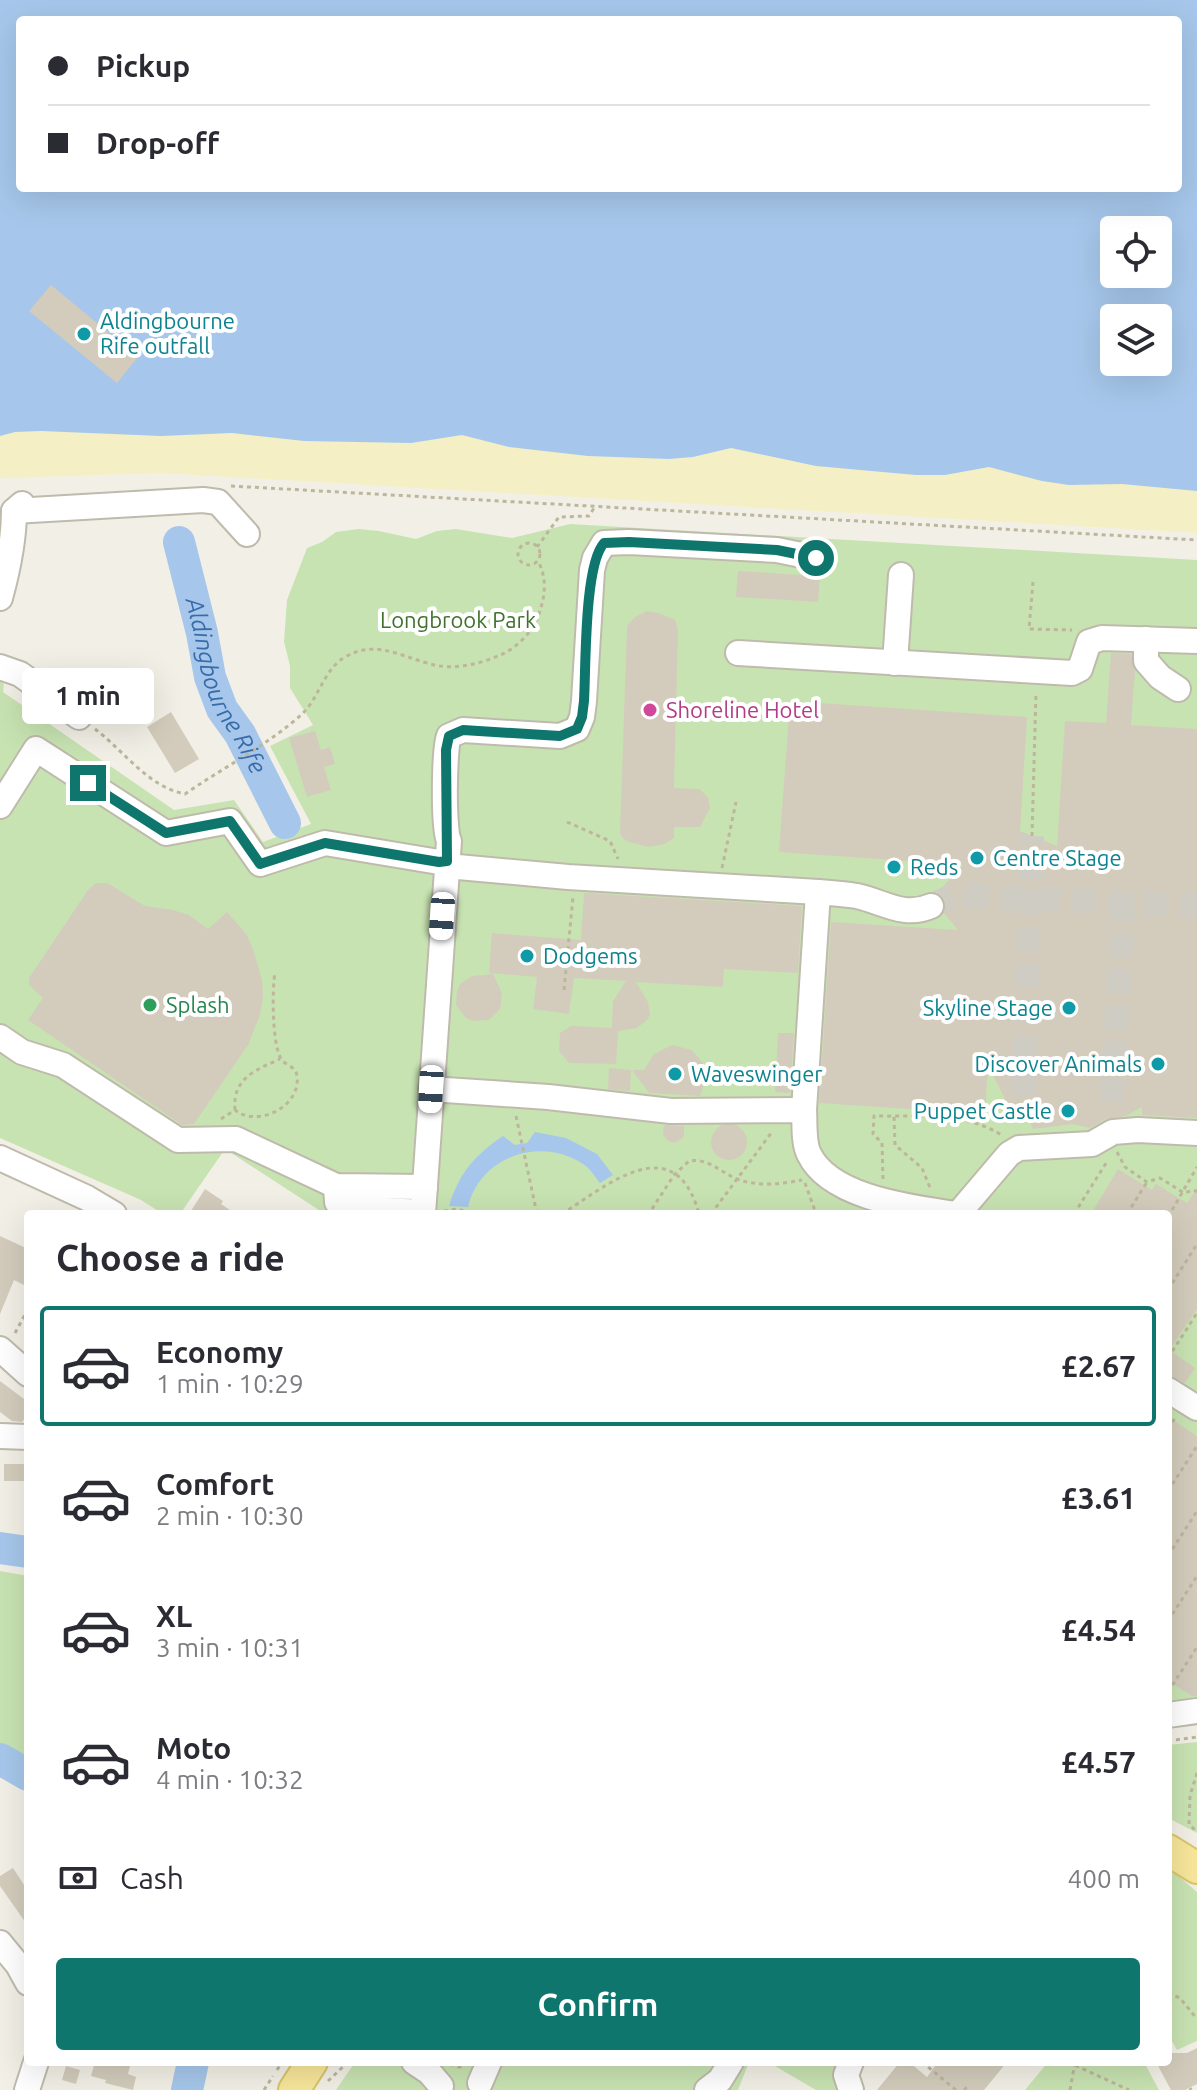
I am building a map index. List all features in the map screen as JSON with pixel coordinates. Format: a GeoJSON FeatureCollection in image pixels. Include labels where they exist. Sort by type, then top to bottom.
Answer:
{"type":"FeatureCollection","features":[{"type":"Feature","properties":{"kind":"main road"},"geometry":{"type":"LineString","coordinates":[[1172,1852],[1197,1868]]}},
{"type":"Feature","properties":{"kind":"main road"},"geometry":{"type":"LineString","coordinates":[[286,2090],[287,2079],[295,2066]]}},
{"type":"Feature","properties":{"kind":"main road"},"geometry":{"type":"LineString","coordinates":[[294,2090],[309,2066]]}},
{"type":"Feature","properties":{"kind":"street"},"geometry":{"type":"LineString","coordinates":[[0,598],[18,507],[203,500],[218,502],[247,534]]}},
{"type":"Feature","properties":{"kind":"street"},"geometry":{"type":"LineString","coordinates":[[427,1210],[425,1187],[447,863],[446,750],[449,736],[463,730],[560,736],[577,729],[584,701],[592,570],[604,543],[777,550],[816,558]]}},
{"type":"Feature","properties":{"kind":"street"},"geometry":{"type":"LineString","coordinates":[[891,663],[896,574]]}},
{"type":"Feature","properties":{"kind":"street"},"geometry":{"type":"LineString","coordinates":[[738,653],[1072,673],[1080,669],[1089,642],[1102,638],[1197,641]]}},
{"type":"Feature","properties":{"kind":"street"},"geometry":{"type":"LineString","coordinates":[[1146,639],[1146,661],[1160,677],[1178,689]]}},
{"type":"Feature","properties":{"kind":"street"},"geometry":{"type":"LineString","coordinates":[[0,667],[20,674],[79,717]]}},
{"type":"Feature","properties":{"kind":"street"},"geometry":{"type":"LineString","coordinates":[[0,806],[36,749],[166,833],[230,821],[260,864],[325,843],[439,862],[574,877],[852,895],[898,911],[918,911],[931,906]]}},
{"type":"Feature","properties":{"kind":"street"},"geometry":{"type":"LineString","coordinates":[[818,892],[796,1110],[810,1173],[883,1199],[935,1210]]}},
{"type":"Feature","properties":{"kind":"street"},"geometry":{"type":"LineString","coordinates":[[0,1037],[22,1052],[63,1065],[178,1140],[236,1139],[336,1186],[425,1187]]}},
{"type":"Feature","properties":{"kind":"street"},"geometry":{"type":"LineString","coordinates":[[431,1089],[548,1097],[671,1111],[796,1110]]}},
{"type":"Feature","properties":{"kind":"street"},"geometry":{"type":"LineString","coordinates":[[958,1210],[1009,1154],[1019,1148],[1092,1144],[1113,1132],[1197,1133]]}},
{"type":"Feature","properties":{"kind":"street"},"geometry":{"type":"LineString","coordinates":[[0,1158],[107,1210]]}},
{"type":"Feature","properties":{"kind":"street"},"geometry":{"type":"LineString","coordinates":[[336,1186],[337,1202],[345,1208],[378,1210]]}},
{"type":"Feature","properties":{"kind":"street"},"geometry":{"type":"LineString","coordinates":[[2,1351],[24,1370]]}},
{"type":"Feature","properties":{"kind":"street"},"geometry":{"type":"LineString","coordinates":[[1172,1392],[1197,1408]]}},
{"type":"Feature","properties":{"kind":"street"},"geometry":{"type":"LineString","coordinates":[[0,1436],[24,1437]]}},
{"type":"Feature","properties":{"kind":"street"},"geometry":{"type":"LineString","coordinates":[[1172,1714],[1197,1711]]}},
{"type":"Feature","properties":{"kind":"street"},"geometry":{"type":"LineString","coordinates":[[0,1943],[24,1976]]}},
{"type":"Feature","properties":{"kind":"street"},"geometry":{"type":"LineString","coordinates":[[27,2090],[35,2066]]}},
{"type":"Feature","properties":{"kind":"street"},"geometry":{"type":"LineString","coordinates":[[420,2066],[441,2086]]}},
{"type":"Feature","properties":{"kind":"street"},"geometry":{"type":"LineString","coordinates":[[707,2090],[720,2080],[729,2066]]}},
{"type":"Feature","properties":{"kind":"street"},"geometry":{"type":"LineString","coordinates":[[849,2066],[846,2075],[851,2090]]}},
{"type":"Feature","properties":{"kind":"path"},"geometry":{"type":"LineString","coordinates":[[229,486],[1197,540]]}},
{"type":"Feature","properties":{"kind":"path"},"geometry":{"type":"LineString","coordinates":[[537,547],[559,517],[589,516],[594,507]]}},
{"type":"Feature","properties":{"kind":"path"},"geometry":{"type":"LineString","coordinates":[[526,544],[537,547],[540,554],[538,561],[532,565],[525,564],[518,555],[520,548],[526,544]]}},
{"type":"Feature","properties":{"kind":"path"},"geometry":{"type":"LineString","coordinates":[[79,717],[136,767],[173,792],[185,794],[303,714],[331,669],[343,658],[361,650],[378,648],[428,664],[449,667],[477,664],[510,651],[533,628],[542,606],[545,584],[538,561]]}},
{"type":"Feature","properties":{"kind":"path"},"geometry":{"type":"LineString","coordinates":[[1033,582],[1029,629],[1088,631],[1089,642]]}},
{"type":"Feature","properties":{"kind":"path"},"geometry":{"type":"LineString","coordinates":[[1032,836],[1037,670]]}},
{"type":"Feature","properties":{"kind":"path"},"geometry":{"type":"LineString","coordinates":[[717,887],[736,802]]}},
{"type":"Feature","properties":{"kind":"path"},"geometry":{"type":"LineString","coordinates":[[567,822],[610,841],[628,881]]}},
{"type":"Feature","properties":{"kind":"path"},"geometry":{"type":"LineString","coordinates":[[564,990],[574,877]]}},
{"type":"Feature","properties":{"kind":"path"},"geometry":{"type":"LineString","coordinates":[[275,972],[273,1011],[281,1059],[295,1069],[296,1089],[289,1101],[269,1115],[256,1118],[241,1116],[235,1110],[234,1098],[243,1080],[255,1069],[281,1059]]}},
{"type":"Feature","properties":{"kind":"path"},"geometry":{"type":"LineString","coordinates":[[202,1138],[218,1120],[235,1110]]}},
{"type":"Feature","properties":{"kind":"path"},"geometry":{"type":"LineString","coordinates":[[714,1210],[796,1110]]}},
{"type":"Feature","properties":{"kind":"path"},"geometry":{"type":"LineString","coordinates":[[883,1199],[882,1143],[873,1134],[874,1116],[976,1121],[1019,1148]]}},
{"type":"Feature","properties":{"kind":"path"},"geometry":{"type":"LineString","coordinates":[[894,1117],[895,1145],[905,1157],[922,1168],[928,1185],[950,1210]]}},
{"type":"Feature","properties":{"kind":"path"},"geometry":{"type":"LineString","coordinates":[[521,1139],[536,1210]]}},
{"type":"Feature","properties":{"kind":"path"},"geometry":{"type":"LineString","coordinates":[[1077,1210],[1114,1145],[1125,1167],[1147,1182]]}},
{"type":"Feature","properties":{"kind":"path"},"geometry":{"type":"LineString","coordinates":[[652,1209],[681,1165],[697,1160],[738,1179],[769,1184],[810,1173],[816,1210]]}},
{"type":"Feature","properties":{"kind":"path"},"geometry":{"type":"LineString","coordinates":[[568,1210],[638,1168],[655,1167],[674,1175],[691,1195],[697,1210]]}},
{"type":"Feature","properties":{"kind":"path"},"geometry":{"type":"LineString","coordinates":[[1172,1211],[1197,1167]]}},
{"type":"Feature","properties":{"kind":"path"},"geometry":{"type":"LineString","coordinates":[[1130,1210],[1147,1182],[1160,1178],[1184,1193],[1197,1192]]}},
{"type":"Feature","properties":{"kind":"path"},"geometry":{"type":"LineString","coordinates":[[1172,1284],[1197,1244]]}},
{"type":"Feature","properties":{"kind":"path"},"geometry":{"type":"LineString","coordinates":[[1172,1352],[1197,1313]]}},
{"type":"Feature","properties":{"kind":"path"},"geometry":{"type":"LineString","coordinates":[[2,1351],[24,1315]]}},
{"type":"Feature","properties":{"kind":"path"},"geometry":{"type":"LineString","coordinates":[[1172,1485],[1197,1446]]}},
{"type":"Feature","properties":{"kind":"path"},"geometry":{"type":"LineString","coordinates":[[1172,1550],[1197,1511]]}},
{"type":"Feature","properties":{"kind":"path"},"geometry":{"type":"LineString","coordinates":[[1172,1615],[1197,1576]]}},
{"type":"Feature","properties":{"kind":"path"},"geometry":{"type":"LineString","coordinates":[[1172,1686],[1197,1647]]}},
{"type":"Feature","properties":{"kind":"path"},"geometry":{"type":"LineString","coordinates":[[1172,1740],[1197,1737]]}},
{"type":"Feature","properties":{"kind":"path"},"geometry":{"type":"LineString","coordinates":[[1197,1773],[1190,1796],[1189,1824],[1197,1832]]}},
{"type":"Feature","properties":{"kind":"path"},"geometry":{"type":"LineString","coordinates":[[1172,1995],[1180,1998],[1197,2019]]}},
{"type":"Feature","properties":{"kind":"path"},"geometry":{"type":"LineString","coordinates":[[319,2089],[346,2066]]}},
{"type":"Feature","properties":{"kind":"path"},"geometry":{"type":"LineString","coordinates":[[926,2066],[956,2090]]}},
{"type":"Feature","properties":{"kind":"path"},"geometry":{"type":"LineString","coordinates":[[1070,2090],[1075,2066]]}},
{"type":"Feature","properties":{"kind":"path"},"geometry":{"type":"LineString","coordinates":[[1079,2066],[1129,2090]]}},
{"type":"Feature","properties":{"kind":"path"},"geometry":{"type":"LineString","coordinates":[[964,2090],[969,2085]]}},
{"type":"Feature","properties":{"kind":"green space","name":"Longbrook Park"},"geometry":{"type":"Polygon","coordinates":[[[570,524],[1197,560],[1197,1719],[1172,1722],[1172,1210],[319,1210],[225,1149],[183,1210],[157,1210],[141,1200],[0,1138],[0,680],[4,684],[3,692],[174,810],[234,800],[263,842],[311,824],[270,746],[313,725],[290,688],[290,666],[284,642],[287,600],[307,548],[336,532],[358,529],[416,539],[437,531],[456,529],[512,538],[570,524]]]}},
{"type":"Feature","properties":{"kind":"green space"},"geometry":{"type":"Polygon","coordinates":[[[0,1571],[24,1575],[24,1759],[0,1746],[0,1571]]]}},
{"type":"Feature","properties":{"kind":"green space"},"geometry":{"type":"Polygon","coordinates":[[[1197,1742],[1197,1833],[1172,1820],[1172,1745],[1197,1742]]]}},
{"type":"Feature","properties":{"kind":"green space"},"geometry":{"type":"Polygon","coordinates":[[[1172,1870],[1197,1892],[1197,2041],[1177,2050],[1172,2041],[1172,1870]]]}},
{"type":"Feature","properties":{"kind":"green space"},"geometry":{"type":"Polygon","coordinates":[[[352,2066],[747,2066],[738,2090],[336,2090],[352,2066]]]}},
{"type":"Feature","properties":{"kind":"green space"},"geometry":{"type":"Polygon","coordinates":[[[775,2066],[844,2066],[843,2090],[816,2090],[775,2066]]]}},
{"type":"Feature","properties":{"kind":"green space"},"geometry":{"type":"Polygon","coordinates":[[[1045,2066],[1146,2066],[1159,2090],[1025,2090],[1045,2066]]]}},
{"type":"Feature","properties":{"kind":"sand"},"geometry":{"type":"Polygon","coordinates":[[[0,334],[1100,362],[1100,376],[1172,376],[1172,355],[1197,342],[1197,533],[162,473],[0,478],[0,334]]]}},
{"type":"Feature","properties":{"kind":"water"},"geometry":{"type":"Polygon","coordinates":[[[0,0],[1197,0],[1197,491],[1122,484],[1069,485],[989,467],[945,475],[916,475],[816,466],[731,448],[669,459],[588,456],[509,447],[462,435],[411,443],[304,441],[232,433],[161,436],[41,431],[0,436],[0,0]]]}},
{"type":"Feature","properties":{"kind":"water"},"geometry":{"type":"Polygon","coordinates":[[[535,1132],[566,1138],[597,1154],[613,1175],[600,1183],[586,1166],[566,1156],[531,1152],[514,1156],[485,1175],[468,1207],[449,1206],[463,1174],[484,1150],[503,1136],[515,1145],[527,1143],[535,1132]]]}},
{"type":"Feature","properties":{"kind":"building","name":"Aldingbourne Rife outfall"},"geometry":{"type":"Polygon","coordinates":[[[51,285],[138,357],[117,383],[29,311],[51,285]]]}},
{"type":"Feature","properties":{"kind":"building"},"geometry":{"type":"Polygon","coordinates":[[[738,571],[820,576],[818,602],[736,597],[738,571]]]}},
{"type":"Feature","properties":{"kind":"building","name":"Shoreline Hotel"},"geometry":{"type":"Polygon","coordinates":[[[647,611],[675,620],[678,631],[674,788],[699,789],[708,797],[710,808],[700,827],[674,827],[674,838],[648,847],[626,841],[620,834],[627,626],[647,611]]]}},
{"type":"Feature","properties":{"kind":"building"},"geometry":{"type":"Polygon","coordinates":[[[1111,653],[1131,654],[1135,671],[1131,725],[1197,729],[1197,1118],[1142,1115],[1142,1107],[1090,1128],[1073,1124],[1033,1129],[1028,1116],[1013,1115],[988,1065],[985,1114],[819,1103],[831,922],[958,930],[944,913],[945,902],[941,895],[944,885],[963,865],[779,852],[790,701],[1027,717],[1020,831],[1057,846],[1065,721],[1106,723],[1111,653]]]}},
{"type":"Feature","properties":{"kind":"building"},"geometry":{"type":"Polygon","coordinates":[[[171,712],[199,759],[175,773],[147,727],[171,712]]]}},
{"type":"Feature","properties":{"kind":"building"},"geometry":{"type":"Polygon","coordinates":[[[315,731],[321,750],[330,747],[335,764],[324,767],[331,790],[307,797],[289,738],[315,731]]]}},
{"type":"Feature","properties":{"kind":"building","name":"Splash"},"geometry":{"type":"Polygon","coordinates":[[[96,883],[107,883],[145,906],[189,915],[208,929],[227,912],[247,935],[253,949],[262,980],[260,1015],[248,1045],[194,1124],[182,1125],[28,1020],[43,998],[29,985],[29,978],[88,890],[96,883]]]}},
{"type":"Feature","properties":{"kind":"building"},"geometry":{"type":"Polygon","coordinates":[[[584,893],[802,906],[798,973],[724,969],[723,987],[636,982],[648,1002],[650,1015],[637,1028],[618,1031],[616,1064],[569,1063],[559,1051],[560,1033],[571,1026],[612,1028],[613,1001],[626,981],[574,978],[569,1014],[533,1009],[537,977],[489,973],[492,933],[581,940],[584,893]]]}},
{"type":"Feature","properties":{"kind":"building"},"geometry":{"type":"Polygon","coordinates":[[[493,974],[502,993],[500,1009],[489,1020],[466,1018],[456,1005],[460,984],[472,976],[493,974]]]}},
{"type":"Feature","properties":{"kind":"building"},"geometry":{"type":"Polygon","coordinates":[[[778,1033],[794,1033],[790,1093],[775,1092],[778,1033]]]}},
{"type":"Feature","properties":{"kind":"building","name":"Waveswinger"},"geometry":{"type":"Polygon","coordinates":[[[672,1045],[692,1050],[705,1066],[707,1077],[700,1096],[649,1093],[632,1070],[644,1070],[654,1054],[672,1045]]]}},
{"type":"Feature","properties":{"kind":"building"},"geometry":{"type":"Polygon","coordinates":[[[609,1068],[631,1070],[630,1091],[608,1089],[609,1068]]]}},
{"type":"Feature","properties":{"kind":"building"},"geometry":{"type":"Polygon","coordinates":[[[729,1124],[741,1130],[747,1142],[741,1154],[729,1160],[717,1154],[711,1142],[717,1130],[729,1124]]]}},
{"type":"Feature","properties":{"kind":"building"},"geometry":{"type":"Polygon","coordinates":[[[664,1125],[684,1126],[684,1137],[675,1143],[668,1141],[663,1135],[664,1125]]]}},
{"type":"Feature","properties":{"kind":"building"},"geometry":{"type":"Polygon","coordinates":[[[1118,1169],[1152,1190],[1156,1184],[1187,1203],[1197,1188],[1197,1309],[1172,1346],[1172,1210],[1093,1210],[1118,1169]]]}},
{"type":"Feature","properties":{"kind":"building"},"geometry":{"type":"Polygon","coordinates":[[[205,1189],[230,1210],[192,1210],[205,1189]]]}},
{"type":"Feature","properties":{"kind":"building"},"geometry":{"type":"Polygon","coordinates":[[[0,1236],[24,1247],[24,1285],[14,1280],[0,1314],[0,1236]]]}},
{"type":"Feature","properties":{"kind":"building"},"geometry":{"type":"Polygon","coordinates":[[[1172,1352],[1195,1368],[1185,1383],[1172,1377],[1172,1352]]]}},
{"type":"Feature","properties":{"kind":"building"},"geometry":{"type":"Polygon","coordinates":[[[0,1381],[24,1399],[24,1419],[12,1421],[0,1412],[0,1381]]]}},
{"type":"Feature","properties":{"kind":"building"},"geometry":{"type":"Polygon","coordinates":[[[1172,1420],[1197,1436],[1197,1696],[1172,1684],[1172,1420]]]}},
{"type":"Feature","properties":{"kind":"building"},"geometry":{"type":"Polygon","coordinates":[[[4,1464],[24,1464],[24,1481],[4,1481],[4,1464]]]}},
{"type":"Feature","properties":{"kind":"building"},"geometry":{"type":"Polygon","coordinates":[[[13,1868],[24,1885],[24,1920],[0,1886],[0,1876],[13,1868]]]}},
{"type":"Feature","properties":{"kind":"building"},"geometry":{"type":"Polygon","coordinates":[[[1197,2048],[1197,2084],[1185,2090],[1171,2090],[1158,2066],[1172,2066],[1172,2053],[1187,2053],[1197,2048]]]}},
{"type":"Feature","properties":{"kind":"building"},"geometry":{"type":"Polygon","coordinates":[[[66,2066],[80,2070],[76,2084],[62,2080],[66,2066]]]}},
{"type":"Feature","properties":{"kind":"building"},"geometry":{"type":"Polygon","coordinates":[[[94,2066],[130,2066],[128,2074],[136,2077],[133,2090],[91,2076],[94,2066]]]}},
{"type":"Feature","properties":{"kind":"building"},"geometry":{"type":"Polygon","coordinates":[[[897,2066],[914,2066],[927,2077],[935,2066],[1004,2066],[984,2090],[877,2090],[897,2066]]]}},
{"type":"Feature","properties":{"kind":"waterway","name":"Aldingbourne Rife"},"geometry":{"type":"LineString","coordinates":[[179,542],[210,677],[222,709],[240,734],[285,823]]}},
{"type":"Feature","properties":{"kind":"waterway","name":"Aldingbourne Rife"},"geometry":{"type":"LineString","coordinates":[[0,1548],[24,1551]]}},
{"type":"Feature","properties":{"kind":"waterway","name":"Aldingbourne Rife"},"geometry":{"type":"LineString","coordinates":[[0,1759],[24,1773]]}},
{"type":"Feature","properties":{"kind":"waterway","name":"Aldingbourne Rife"},"geometry":{"type":"LineString","coordinates":[[187,2090],[192,2066]]}},
{"type":"Feature","properties":{"kind":"tunnel"},"geometry":{"type":"LineString","coordinates":[[1023,1095],[1032,836]]}},
{"type":"Feature","properties":{"kind":"tunnel"},"geometry":{"type":"LineString","coordinates":[[931,906],[953,895],[1197,906]]}},
{"type":"Feature","properties":{"kind":"tunnel"},"geometry":{"type":"LineString","coordinates":[[1111,1101],[1124,902]]}},
{"type":"Feature","properties":{"kind":"place","name":"Aldingbourne Rife outfall"},"geometry":{"type":"Point","coordinates":[84,334]}},
{"type":"Feature","properties":{"kind":"place","name":"Shoreline Hotel"},"geometry":{"type":"Point","coordinates":[650,710]}},
{"type":"Feature","properties":{"kind":"place","name":"Centre Stage"},"geometry":{"type":"Point","coordinates":[977,858]}},
{"type":"Feature","properties":{"kind":"place","name":"Reds"},"geometry":{"type":"Point","coordinates":[894,867]}},
{"type":"Feature","properties":{"kind":"place","name":"Dodgems"},"geometry":{"type":"Point","coordinates":[527,956]}},
{"type":"Feature","properties":{"kind":"place","name":"Splash"},"geometry":{"type":"Point","coordinates":[150,1005]}},
{"type":"Feature","properties":{"kind":"place","name":"Skyline Stage"},"geometry":{"type":"Point","coordinates":[1069,1008]}},
{"type":"Feature","properties":{"kind":"place","name":"Discover Animals"},"geometry":{"type":"Point","coordinates":[1158,1064]}},
{"type":"Feature","properties":{"kind":"place","name":"Waveswinger"},"geometry":{"type":"Point","coordinates":[675,1074]}},
{"type":"Feature","properties":{"kind":"place","name":"Puppet Castle"},"geometry":{"type":"Point","coordinates":[1068,1111]}},
{"type":"Feature","properties":{"kind":"route"},"geometry":{"type":"LineString","coordinates":[[88,783],[166,833],[230,821],[260,864],[325,843],[447,861],[446,742],[449,736],[463,730],[560,736],[577,729],[584,701],[592,570],[604,543],[777,550],[816,558]]}}]}
